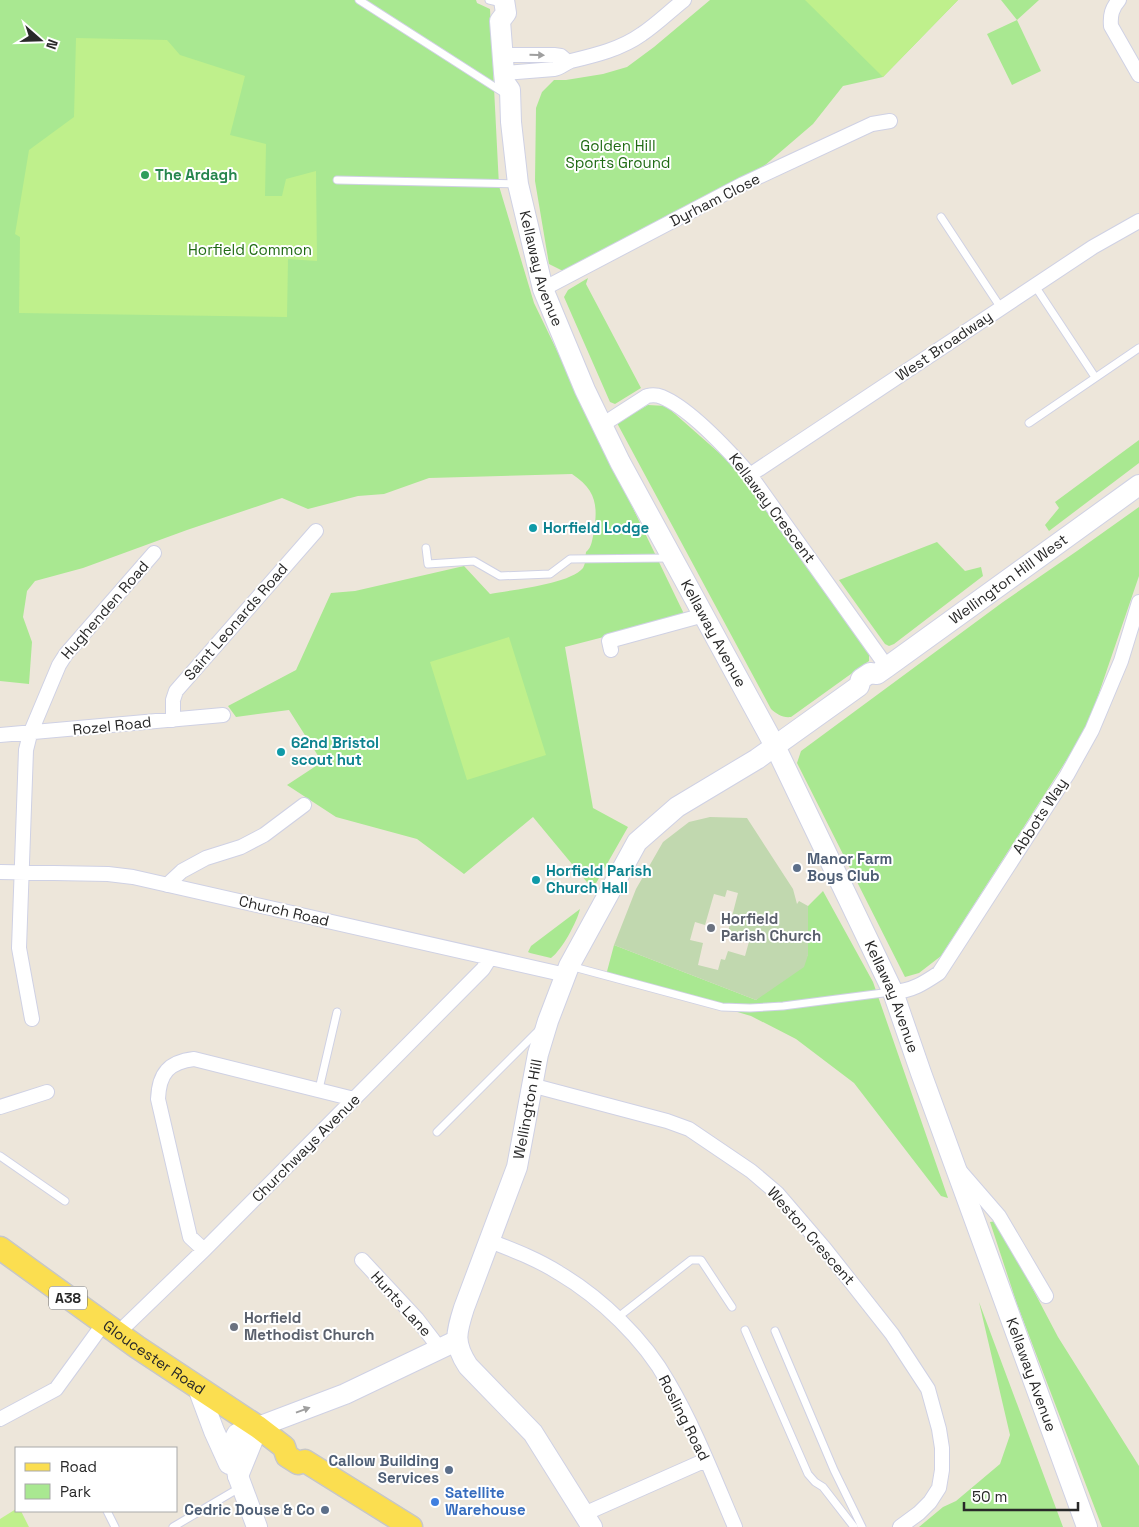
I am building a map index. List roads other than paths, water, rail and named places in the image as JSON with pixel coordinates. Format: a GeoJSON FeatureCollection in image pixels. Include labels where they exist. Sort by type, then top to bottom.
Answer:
{"type":"FeatureCollection","features":[{"type":"Feature","properties":{"kind":"main road","name":"Gloucester Road"},"geometry":{"type":"LineString","coordinates":[[0,1248],[111,1328],[258,1427],[284,1447],[292,1446],[305,1455],[305,1461],[411,1527]]}},
{"type":"Feature","properties":{"kind":"street"},"geometry":{"type":"LineString","coordinates":[[510,74],[561,56],[568,62],[595,56],[626,43],[642,34],[684,0]]}},
{"type":"Feature","properties":{"kind":"street"},"geometry":{"type":"LineString","coordinates":[[1119,0],[1112,9],[1111,26],[1139,74]]}},
{"type":"Feature","properties":{"kind":"street","name":"Kellaway Avenue"},"geometry":{"type":"LineString","coordinates":[[501,4],[500,22],[510,74],[511,122],[518,184],[544,289],[585,390],[620,462],[775,746],[894,992],[921,1072],[1087,1527]]}},
{"type":"Feature","properties":{"kind":"street","name":"Dyrham Close"},"geometry":{"type":"LineString","coordinates":[[544,289],[743,184],[872,124],[890,121]]}},
{"type":"Feature","properties":{"kind":"street","name":"West Broadway"},"geometry":{"type":"LineString","coordinates":[[750,475],[1001,308],[1093,248],[1139,221]]}},
{"type":"Feature","properties":{"kind":"street","name":"Kellaway Crescent"},"geometry":{"type":"LineString","coordinates":[[602,425],[647,396],[663,397],[685,411],[725,447],[750,475],[882,670]]}},
{"type":"Feature","properties":{"kind":"street","name":"Wellington Hill West"},"geometry":{"type":"LineString","coordinates":[[775,746],[859,686],[867,688],[876,682],[882,670],[1139,485]]}},
{"type":"Feature","properties":{"kind":"street","name":"Saint Leonards Road"},"geometry":{"type":"LineString","coordinates":[[173,720],[173,700],[176,690],[316,531]]}},
{"type":"Feature","properties":{"kind":"street","name":"Hughenden Road"},"geometry":{"type":"LineString","coordinates":[[32,1019],[19,948],[26,750],[30,734],[59,665],[66,654],[154,553]]}},
{"type":"Feature","properties":{"kind":"street","name":"Abbots Way"},"geometry":{"type":"LineString","coordinates":[[894,992],[918,986],[939,973],[1067,775],[1092,730],[1121,661],[1139,602]]}},
{"type":"Feature","properties":{"kind":"street"},"geometry":{"type":"LineString","coordinates":[[611,650],[609,641],[704,615]]}},
{"type":"Feature","properties":{"kind":"street","name":"Rozel Road"},"geometry":{"type":"LineString","coordinates":[[0,736],[223,715]]}},
{"type":"Feature","properties":{"kind":"street","name":"Wellington Hill"},"geometry":{"type":"LineString","coordinates":[[448,1345],[457,1328],[517,1167],[531,1085],[548,1021],[567,971],[637,842],[677,807],[775,746]]}},
{"type":"Feature","properties":{"kind":"street"},"geometry":{"type":"LineString","coordinates":[[167,885],[182,871],[206,858],[241,847],[264,835],[304,805]]}},
{"type":"Feature","properties":{"kind":"street","name":"Church Road"},"geometry":{"type":"LineString","coordinates":[[0,872],[108,874],[167,885],[490,958],[567,971]]}},
{"type":"Feature","properties":{"kind":"street","name":"Churchways Avenue"},"geometry":{"type":"LineString","coordinates":[[0,1419],[56,1389],[111,1328],[204,1250],[483,970],[490,958]]}},
{"type":"Feature","properties":{"kind":"street"},"geometry":{"type":"LineString","coordinates":[[204,1250],[190,1237],[158,1099],[158,1086],[170,1067],[180,1061],[194,1059],[354,1099]]}},
{"type":"Feature","properties":{"kind":"street","name":"Weston Crescent"},"geometry":{"type":"LineString","coordinates":[[531,1085],[668,1121],[689,1129],[751,1171],[777,1193],[825,1249],[892,1334],[928,1389],[939,1429],[942,1448],[942,1470],[939,1488],[930,1502],[900,1527]]}},
{"type":"Feature","properties":{"kind":"street"},"geometry":{"type":"LineString","coordinates":[[0,1107],[47,1092]]}},
{"type":"Feature","properties":{"kind":"street","name":"Kellaway Avenue"},"geometry":{"type":"LineString","coordinates":[[956,1166],[999,1216],[1046,1296]]}},
{"type":"Feature","properties":{"kind":"street","name":"Rosling Road"},"geometry":{"type":"LineString","coordinates":[[490,1241],[531,1258],[558,1272],[590,1294],[617,1318],[645,1350],[668,1380],[688,1418],[735,1527]]}},
{"type":"Feature","properties":{"kind":"street","name":"Hunts Lane"},"geometry":{"type":"LineString","coordinates":[[362,1260],[417,1319],[448,1345]]}},
{"type":"Feature","properties":{"kind":"street"},"geometry":{"type":"LineString","coordinates":[[239,1481],[258,1427],[346,1394],[448,1345],[460,1354],[468,1366],[533,1433],[588,1520],[706,1460]]}},
{"type":"Feature","properties":{"kind":"street"},"geometry":{"type":"LineString","coordinates":[[198,1388],[226,1459],[239,1481],[257,1527]]}},
{"type":"Feature","properties":{"kind":"lane"},"geometry":{"type":"LineString","coordinates":[[359,0],[510,74]]}},
{"type":"Feature","properties":{"kind":"lane"},"geometry":{"type":"LineString","coordinates":[[337,180],[518,184]]}},
{"type":"Feature","properties":{"kind":"lane"},"geometry":{"type":"LineString","coordinates":[[941,217],[1001,308]]}},
{"type":"Feature","properties":{"kind":"lane"},"geometry":{"type":"LineString","coordinates":[[1035,286],[1095,377]]}},
{"type":"Feature","properties":{"kind":"lane"},"geometry":{"type":"LineString","coordinates":[[1029,422],[1139,348]]}},
{"type":"Feature","properties":{"kind":"lane"},"geometry":{"type":"LineString","coordinates":[[426,548],[428,564],[474,560],[500,576],[550,574],[570,559],[672,558]]}},
{"type":"Feature","properties":{"kind":"lane"},"geometry":{"type":"LineString","coordinates":[[567,971],[722,1007],[783,1006],[894,992]]}},
{"type":"Feature","properties":{"kind":"lane"},"geometry":{"type":"LineString","coordinates":[[319,1089],[337,1012]]}},
{"type":"Feature","properties":{"kind":"lane"},"geometry":{"type":"LineString","coordinates":[[437,1132],[548,1021]]}},
{"type":"Feature","properties":{"kind":"lane"},"geometry":{"type":"LineString","coordinates":[[0,1156],[64,1200]]}},
{"type":"Feature","properties":{"kind":"lane"},"geometry":{"type":"LineString","coordinates":[[617,1318],[690,1260],[700,1260],[732,1307]]}},
{"type":"Feature","properties":{"kind":"lane"},"geometry":{"type":"LineString","coordinates":[[745,1330],[808,1474],[823,1487],[854,1527]]}},
{"type":"Feature","properties":{"kind":"lane"},"geometry":{"type":"LineString","coordinates":[[775,1331],[834,1470],[862,1527]]}},
{"type":"Feature","properties":{"kind":"lane"},"geometry":{"type":"LineString","coordinates":[[173,1527],[239,1481]]}},
{"type":"Feature","properties":{"kind":"lane"},"geometry":{"type":"LineString","coordinates":[[108,1512],[115,1527]]}},
{"type":"Feature","properties":{"kind":"place","name":"The Ardagh"},"geometry":{"type":"Point","coordinates":[145,175]}},
{"type":"Feature","properties":{"kind":"place","name":"Horfield Lodge"},"geometry":{"type":"Point","coordinates":[533,528]}},
{"type":"Feature","properties":{"kind":"place","name":"62nd Bristol scout hut"},"geometry":{"type":"Point","coordinates":[281,752]}},
{"type":"Feature","properties":{"kind":"place","name":"Manor Farm Boys Club"},"geometry":{"type":"Point","coordinates":[797,868]}},
{"type":"Feature","properties":{"kind":"place","name":"Horfield Parish Church Hall"},"geometry":{"type":"Point","coordinates":[536,880]}},
{"type":"Feature","properties":{"kind":"place","name":"Horfield Parish Church"},"geometry":{"type":"Point","coordinates":[711,928]}},
{"type":"Feature","properties":{"kind":"place","name":"Horfield Methodist Church"},"geometry":{"type":"Point","coordinates":[234,1327]}},
{"type":"Feature","properties":{"kind":"place","name":"Callow Building Services"},"geometry":{"type":"Point","coordinates":[449,1470]}},
{"type":"Feature","properties":{"kind":"place","name":"Satellite Warehouse"},"geometry":{"type":"Point","coordinates":[435,1502]}},
{"type":"Feature","properties":{"kind":"place","name":"Cedric Douse & Co"},"geometry":{"type":"Point","coordinates":[325,1510]}},
{"type":"Feature","properties":{"kind":"park label","name":"Golden Hill Sports Ground"},"geometry":{"type":"Point","coordinates":[618,154]}},
{"type":"Feature","properties":{"kind":"park label","name":"Horfield Common"},"geometry":{"type":"Point","coordinates":[250,250]}}]}
